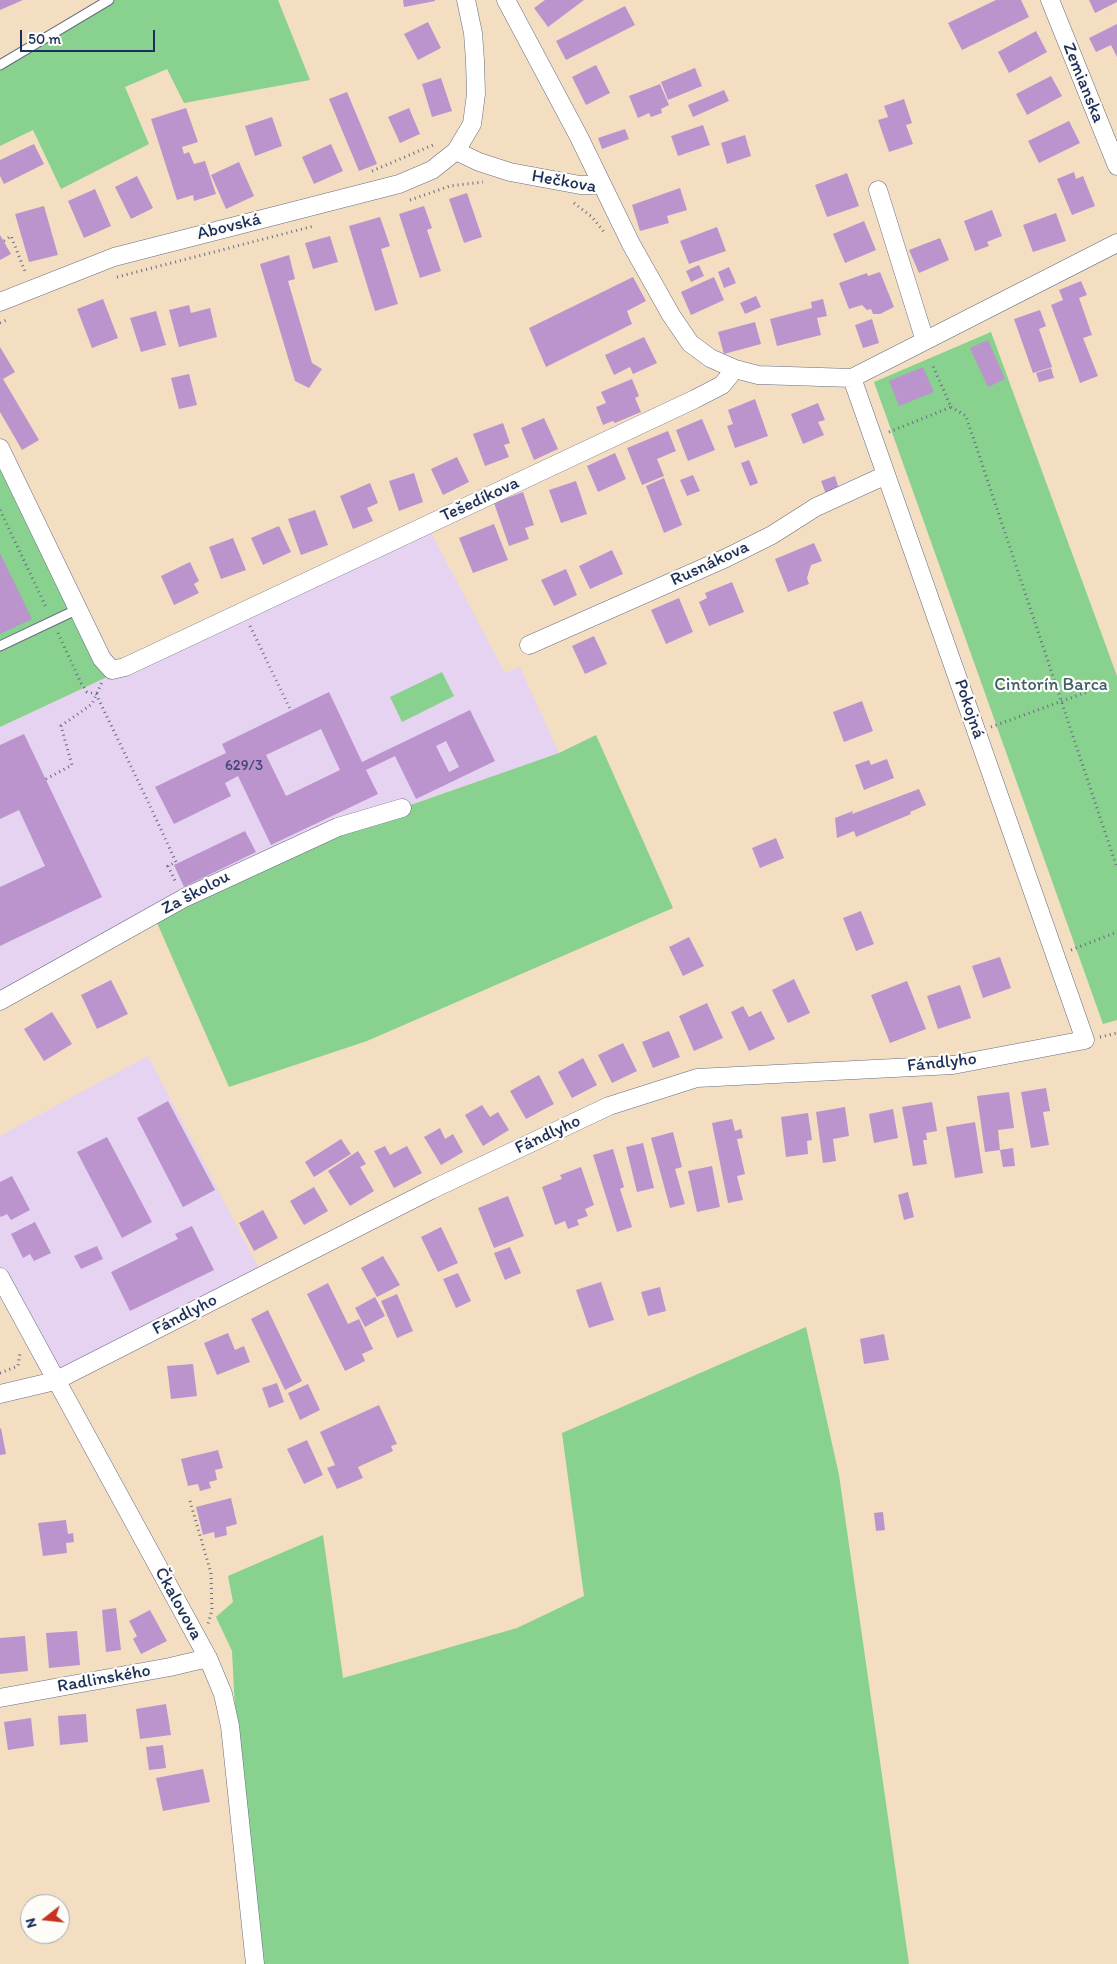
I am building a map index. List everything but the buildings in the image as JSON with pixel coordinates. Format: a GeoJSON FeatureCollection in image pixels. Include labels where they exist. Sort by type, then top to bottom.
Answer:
{"type":"FeatureCollection","features":[{"type":"Feature","properties":{"kind":"street"},"geometry":{"type":"LineString","coordinates":[[456,151],[472,124],[476,94],[473,33],[466,0]]}},
{"type":"Feature","properties":{"kind":"street"},"geometry":{"type":"LineString","coordinates":[[506,0],[580,137],[602,185]]}},
{"type":"Feature","properties":{"kind":"street","name":"Zemianska"},"geometry":{"type":"LineString","coordinates":[[1050,0],[1117,166]]}},
{"type":"Feature","properties":{"kind":"street","name":"Hečkova"},"geometry":{"type":"LineString","coordinates":[[456,151],[479,162],[510,172],[580,185],[602,185],[631,244],[690,343],[710,358],[735,369]]}},
{"type":"Feature","properties":{"kind":"street","name":"Abovská"},"geometry":{"type":"LineString","coordinates":[[0,302],[114,257],[399,184],[432,170],[456,151]]}},
{"type":"Feature","properties":{"kind":"street"},"geometry":{"type":"LineString","coordinates":[[878,190],[925,341]]}},
{"type":"Feature","properties":{"kind":"street"},"geometry":{"type":"LineString","coordinates":[[735,369],[758,375],[852,378],[1117,243]]}},
{"type":"Feature","properties":{"kind":"street","name":"Tešedíkova"},"geometry":{"type":"LineString","coordinates":[[112,670],[125,667],[695,399],[722,385],[735,369]]}},
{"type":"Feature","properties":{"kind":"street","name":"Pokojná"},"geometry":{"type":"LineString","coordinates":[[852,378],[1085,1040]]}},
{"type":"Feature","properties":{"kind":"street"},"geometry":{"type":"LineString","coordinates":[[2,457],[102,659],[112,670]]}},
{"type":"Feature","properties":{"kind":"street","name":"Rusnákova"},"geometry":{"type":"LineString","coordinates":[[529,645],[726,558],[772,535],[816,507],[886,475]]}},
{"type":"Feature","properties":{"kind":"street","name":"Za školou"},"geometry":{"type":"LineString","coordinates":[[0,1001],[184,898],[338,827],[402,808]]}},
{"type":"Feature","properties":{"kind":"street","name":"Fándlyho"},"geometry":{"type":"LineString","coordinates":[[0,1394],[55,1381],[431,1190],[609,1106],[697,1078],[953,1065],[1085,1040]]}},
{"type":"Feature","properties":{"kind":"street","name":"Čkalovova"},"geometry":{"type":"LineString","coordinates":[[0,1277],[55,1381],[208,1658],[223,1694],[230,1726],[255,1964]]}},
{"type":"Feature","properties":{"kind":"street","name":"Radlinského"},"geometry":{"type":"LineString","coordinates":[[0,1698],[170,1668],[208,1658]]}},
{"type":"Feature","properties":{"kind":"lane"},"geometry":{"type":"LineString","coordinates":[[0,65],[109,0]]}},
{"type":"Feature","properties":{"kind":"lane"},"geometry":{"type":"LineString","coordinates":[[0,646],[78,609]]}},
{"type":"Feature","properties":{"kind":"path"},"geometry":{"type":"LineString","coordinates":[[370,172],[406,158],[436,142]]}},
{"type":"Feature","properties":{"kind":"path"},"geometry":{"type":"LineString","coordinates":[[402,202],[450,186],[489,182]]}},
{"type":"Feature","properties":{"kind":"path"},"geometry":{"type":"LineString","coordinates":[[566,200],[574,203],[592,217],[610,239]]}},
{"type":"Feature","properties":{"kind":"path"},"geometry":{"type":"LineString","coordinates":[[109,280],[319,224]]}},
{"type":"Feature","properties":{"kind":"path"},"geometry":{"type":"LineString","coordinates":[[4,241],[11,236],[27,276]]}},
{"type":"Feature","properties":{"kind":"path"},"geometry":{"type":"LineString","coordinates":[[18,280],[35,273]]}},
{"type":"Feature","properties":{"kind":"path"},"geometry":{"type":"LineString","coordinates":[[0,323],[18,316]]}},
{"type":"Feature","properties":{"kind":"path"},"geometry":{"type":"LineString","coordinates":[[933,366],[951,407],[966,416],[1117,868]]}},
{"type":"Feature","properties":{"kind":"path"},"geometry":{"type":"LineString","coordinates":[[874,438],[951,407]]}},
{"type":"Feature","properties":{"kind":"path"},"geometry":{"type":"LineString","coordinates":[[0,510],[81,683],[87,692],[96,694]]}},
{"type":"Feature","properties":{"kind":"path"},"geometry":{"type":"LineString","coordinates":[[242,611],[290,711]]}},
{"type":"Feature","properties":{"kind":"path"},"geometry":{"type":"LineString","coordinates":[[46,779],[72,765],[61,726],[92,704],[100,685],[112,670]]}},
{"type":"Feature","properties":{"kind":"path"},"geometry":{"type":"LineString","coordinates":[[977,733],[1087,692]]}},
{"type":"Feature","properties":{"kind":"path"},"geometry":{"type":"LineString","coordinates":[[96,694],[176,862],[168,866],[184,898]]}},
{"type":"Feature","properties":{"kind":"path"},"geometry":{"type":"LineString","coordinates":[[1056,957],[1117,932]]}},
{"type":"Feature","properties":{"kind":"path"},"geometry":{"type":"LineString","coordinates":[[0,1373],[18,1366],[21,1355],[19,1349]]}},
{"type":"Feature","properties":{"kind":"path"},"geometry":{"type":"LineString","coordinates":[[190,1500],[211,1573],[212,1610],[208,1625],[196,1636]]}},
{"type":"Feature","properties":{"kind":"shaded area"},"geometry":{"type":"Polygon","coordinates":[[[427,525],[505,673],[520,667],[559,753],[402,808],[338,827],[0,1001],[0,727],[105,678],[112,670],[427,525]]]}},
{"type":"Feature","properties":{"kind":"shaded area"},"geometry":{"type":"Polygon","coordinates":[[[148,1056],[263,1276],[55,1381],[0,1277],[0,1136],[148,1056]]]}},
{"type":"Feature","properties":{"kind":"green space"},"geometry":{"type":"Polygon","coordinates":[[[109,0],[278,0],[310,80],[184,103],[167,69],[125,87],[149,144],[61,189],[33,130],[0,146],[0,65],[109,0]]]}},
{"type":"Feature","properties":{"kind":"green space","name":"Cintorín Barca"},"geometry":{"type":"Polygon","coordinates":[[[991,332],[1117,676],[1117,1020],[1103,1024],[874,382],[991,332]]]}},
{"type":"Feature","properties":{"kind":"green space"},"geometry":{"type":"Polygon","coordinates":[[[0,448],[112,670],[105,678],[0,727],[0,448]]]}},
{"type":"Feature","properties":{"kind":"green space"},"geometry":{"type":"Polygon","coordinates":[[[442,672],[454,696],[402,722],[390,697],[442,672]]]}},
{"type":"Feature","properties":{"kind":"green space"},"geometry":{"type":"Polygon","coordinates":[[[596,735],[673,908],[367,1041],[229,1087],[154,916],[402,808],[559,753],[596,735]]]}},
{"type":"Feature","properties":{"kind":"green space"},"geometry":{"type":"Polygon","coordinates":[[[806,1327],[839,1475],[909,1964],[262,1964],[236,1729],[232,1651],[216,1617],[233,1602],[228,1576],[323,1535],[343,1678],[517,1628],[584,1596],[562,1433],[806,1327]]]}}]}
